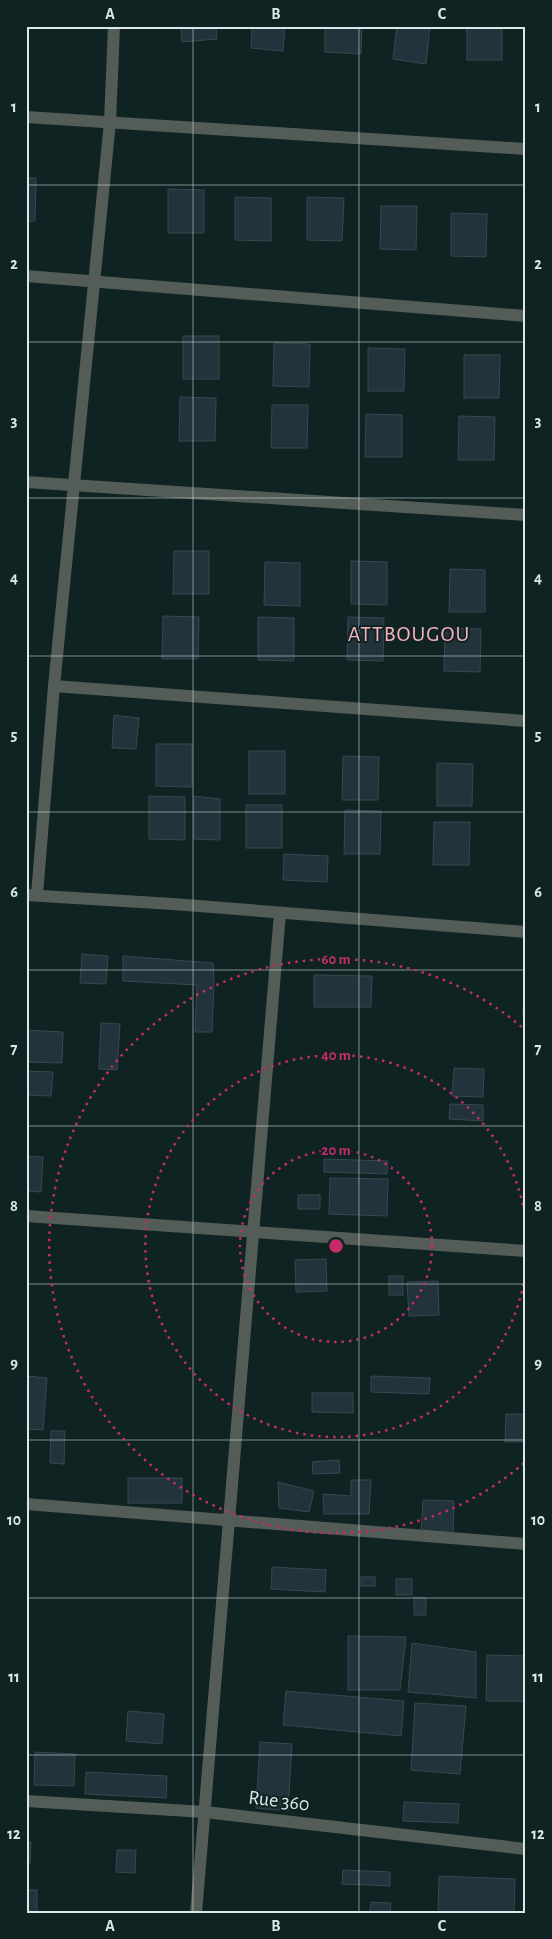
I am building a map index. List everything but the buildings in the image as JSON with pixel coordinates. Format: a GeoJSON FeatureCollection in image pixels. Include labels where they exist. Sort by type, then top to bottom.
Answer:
{"type":"FeatureCollection","features":[{"type":"Feature","properties":{"kind":"street"},"geometry":{"type":"LineString","coordinates":[[114,26],[110,122],[32,895],[526,932]]}},
{"type":"Feature","properties":{"kind":"street"},"geometry":{"type":"LineString","coordinates":[[26,117],[526,149]]}},
{"type":"Feature","properties":{"kind":"street"},"geometry":{"type":"LineString","coordinates":[[26,276],[526,316]]}},
{"type":"Feature","properties":{"kind":"street"},"geometry":{"type":"LineString","coordinates":[[26,482],[526,515]]}},
{"type":"Feature","properties":{"kind":"street"},"geometry":{"type":"LineString","coordinates":[[54,686],[526,721]]}},
{"type":"Feature","properties":{"kind":"street"},"geometry":{"type":"LineString","coordinates":[[196,1913],[280,913]]}},
{"type":"Feature","properties":{"kind":"street"},"geometry":{"type":"LineString","coordinates":[[26,1216],[526,1251]]}},
{"type":"Feature","properties":{"kind":"street"},"geometry":{"type":"LineString","coordinates":[[26,1504],[526,1544]]}},
{"type":"Feature","properties":{"kind":"street","name":"Rue 360"},"geometry":{"type":"LineString","coordinates":[[26,1801],[205,1812],[526,1849]]}},
{"type":"Feature","properties":{"kind":"district","name":"ATTBOUGOU"},"geometry":{"type":"Point","coordinates":[409,634]}}]}
